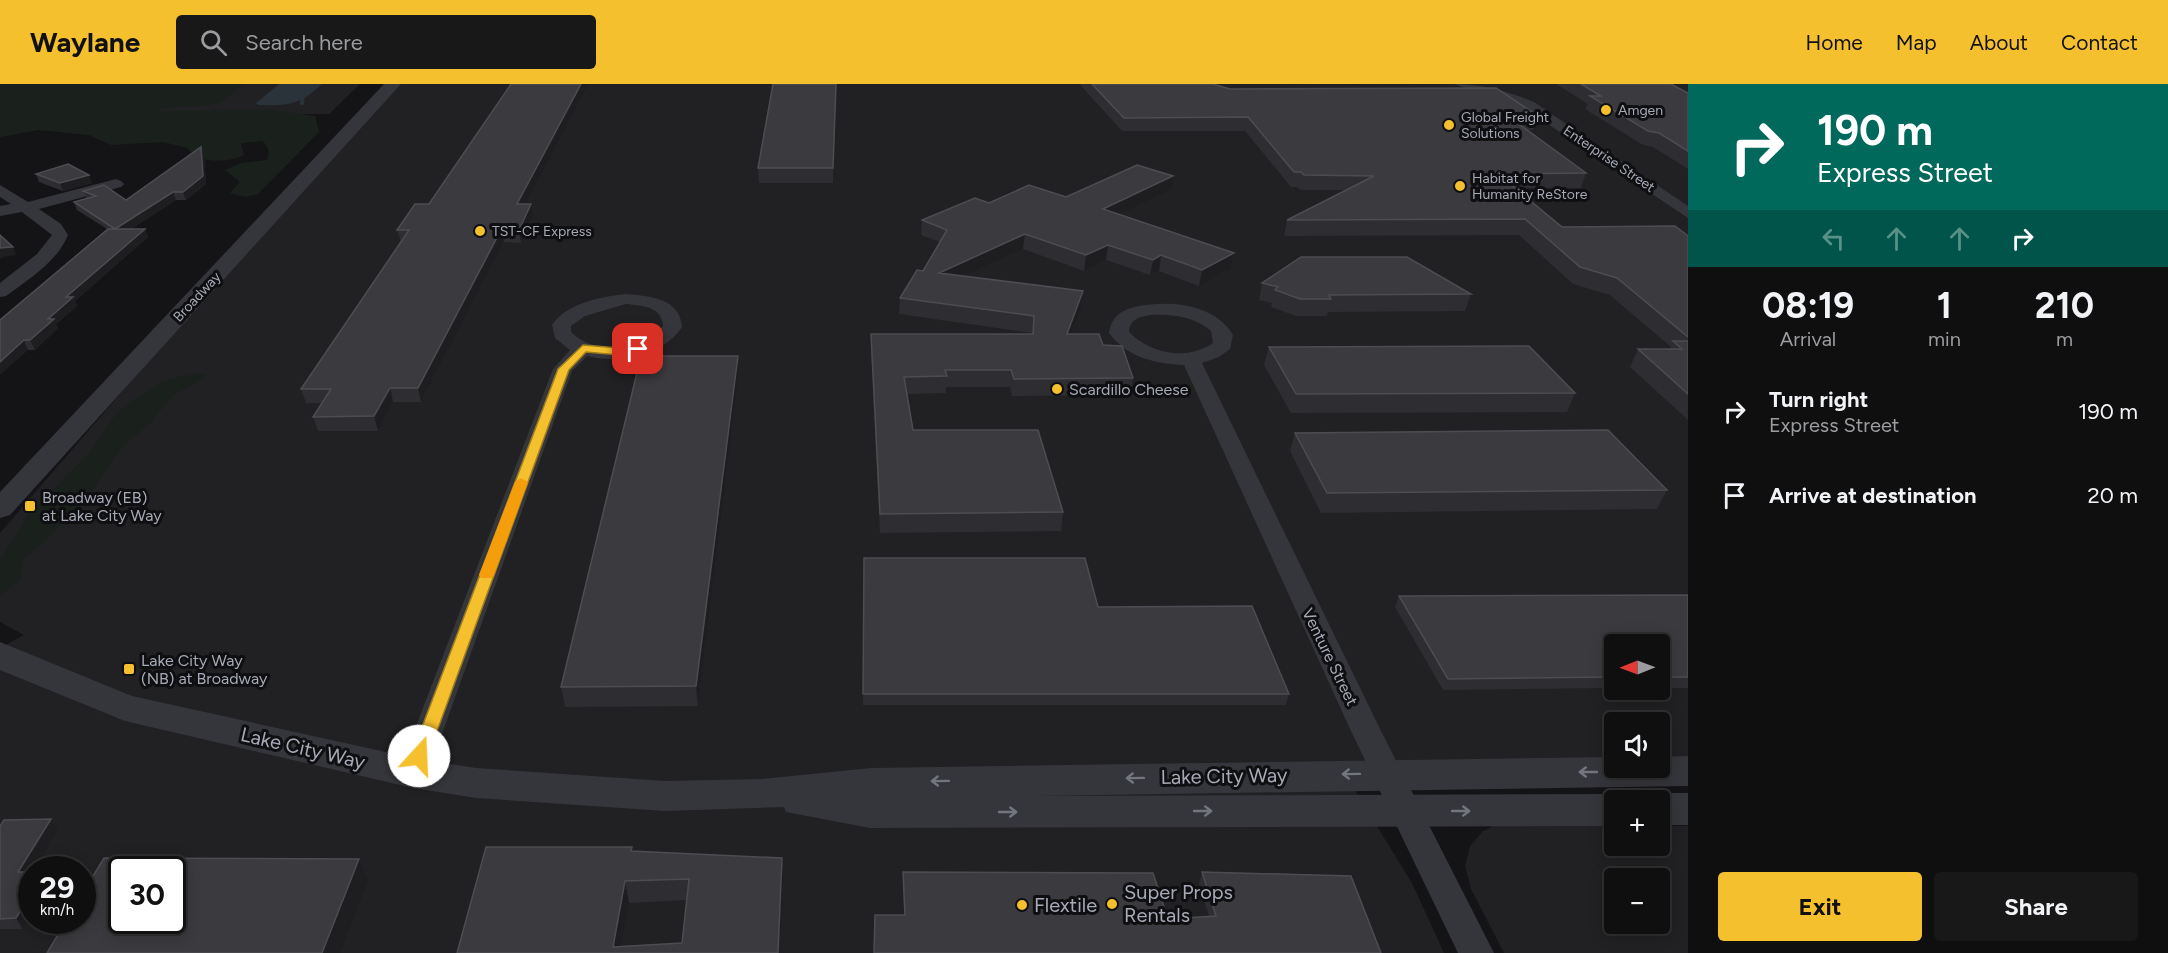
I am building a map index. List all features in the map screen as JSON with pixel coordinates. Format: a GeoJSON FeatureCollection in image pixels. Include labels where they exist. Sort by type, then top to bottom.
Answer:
{"type":"FeatureCollection","features":[{"type":"Feature","properties":{"kind":"street","name":"Broadway"},"geometry":{"type":"LineString","coordinates":[[0,510],[393,84]]}},
{"type":"Feature","properties":{"kind":"street","name":"Enterprise Street"},"geometry":{"type":"LineString","coordinates":[[1460,84],[1505,95],[1529,105],[1688,213]]}},
{"type":"Feature","properties":{"kind":"street"},"geometry":{"type":"LineString","coordinates":[[0,211],[53,202],[116,184]]}},
{"type":"Feature","properties":{"kind":"street"},"geometry":{"type":"LineString","coordinates":[[0,190],[55,226],[60,235],[59,240],[47,254],[0,292]]}},
{"type":"Feature","properties":{"kind":"street"},"geometry":{"type":"LineString","coordinates":[[608,301],[643,301],[669,310],[674,318],[673,327],[666,335],[646,346],[619,352],[583,348],[563,335],[562,327],[567,318],[591,305],[608,301]]}},
{"type":"Feature","properties":{"kind":"street"},"geometry":{"type":"LineString","coordinates":[[1148,309],[1182,311],[1211,322],[1221,330],[1225,337],[1223,345],[1205,356],[1190,358],[1163,357],[1138,349],[1126,342],[1119,333],[1119,325],[1124,318],[1148,309]]}},
{"type":"Feature","properties":{"kind":"street"},"geometry":{"type":"LineString","coordinates":[[413,773],[563,369],[583,348]]}},
{"type":"Feature","properties":{"kind":"street","name":"Venture Street"},"geometry":{"type":"LineString","coordinates":[[1190,358],[1279,550],[1476,953]]}},
{"type":"Feature","properties":{"kind":"street","name":"Lake City Way"},"geometry":{"type":"LineString","coordinates":[[0,654],[19,665],[125,708],[413,773],[476,783],[665,796],[762,794],[872,783],[1388,773],[1688,771]]}},
{"type":"Feature","properties":{"kind":"street","name":"Lake City Way"},"geometry":{"type":"LineString","coordinates":[[762,794],[870,812],[1604,810]]}},
{"type":"Feature","properties":{"kind":"street"},"geometry":{"type":"LineString","coordinates":[[1670,809],[1688,809]]}},
{"type":"Feature","properties":{"kind":"shaded area"},"geometry":{"type":"Polygon","coordinates":[[[0,84],[360,84],[329,114],[0,116],[0,84]]]}},
{"type":"Feature","properties":{"kind":"shaded area"},"geometry":{"type":"Polygon","coordinates":[[[0,84],[243,84],[226,98],[212,105],[173,107],[158,111],[269,110],[315,116],[319,132],[258,194],[246,197],[230,193],[240,182],[225,170],[241,163],[267,160],[268,149],[262,141],[241,143],[244,155],[237,158],[213,161],[198,157],[187,148],[163,142],[111,145],[89,135],[38,130],[0,137],[0,84]]]}},
{"type":"Feature","properties":{"kind":"shaded area"},"geometry":{"type":"Polygon","coordinates":[[[279,84],[322,84],[307,96],[293,103],[258,105],[256,103],[279,84]]]}},
{"type":"Feature","properties":{"kind":"shaded area"},"geometry":{"type":"Polygon","coordinates":[[[400,84],[1688,84],[1688,760],[1670,761],[1670,712],[1604,712],[1604,761],[1338,763],[1412,883],[1444,953],[0,953],[0,648],[24,635],[0,622],[0,533],[147,363],[400,84]]]}},
{"type":"Feature","properties":{"kind":"shaded area"},"geometry":{"type":"Polygon","coordinates":[[[187,374],[206,374],[203,379],[173,395],[149,424],[123,446],[95,487],[53,533],[24,559],[20,580],[0,596],[0,561],[28,516],[85,458],[120,409],[160,383],[187,374]]]}},
{"type":"Feature","properties":{"kind":"shaded area"},"geometry":{"type":"Polygon","coordinates":[[[1494,826],[1604,826],[1604,856],[1670,856],[1670,826],[1688,826],[1688,953],[1504,953],[1471,889],[1465,866],[1470,846],[1483,831],[1494,826]]]}},
{"type":"Feature","properties":{"kind":"building"},"geometry":{"type":"Polygon","coordinates":[[[511,84],[581,84],[517,204],[531,204],[519,230],[501,230],[418,388],[390,388],[374,416],[313,417],[331,389],[301,389],[409,230],[397,230],[415,204],[429,204],[511,84]]]}},
{"type":"Feature","properties":{"kind":"building"},"geometry":{"type":"Polygon","coordinates":[[[773,84],[836,84],[833,168],[758,168],[773,84]]]}},
{"type":"Feature","properties":{"kind":"building"},"geometry":{"type":"Polygon","coordinates":[[[1092,84],[1213,84],[1230,89],[1496,88],[1538,116],[1508,116],[1586,173],[1498,174],[1562,227],[1675,226],[1688,236],[1688,337],[1617,278],[1580,267],[1525,219],[1287,220],[1374,176],[1304,175],[1301,172],[1294,172],[1248,117],[1124,118],[1092,84]]]}},
{"type":"Feature","properties":{"kind":"building"},"geometry":{"type":"Polygon","coordinates":[[[1581,84],[1671,84],[1688,93],[1688,151],[1659,133],[1648,131],[1590,96],[1601,96],[1581,84]]]}},
{"type":"Feature","properties":{"kind":"building"},"geometry":{"type":"Polygon","coordinates":[[[201,147],[203,176],[183,192],[173,192],[115,229],[74,202],[96,196],[83,191],[104,185],[126,200],[201,147]]]}},
{"type":"Feature","properties":{"kind":"building"},"geometry":{"type":"Polygon","coordinates":[[[68,164],[89,175],[60,183],[36,174],[68,164]]]}},
{"type":"Feature","properties":{"kind":"building"},"geometry":{"type":"Polygon","coordinates":[[[1137,165],[1173,176],[1103,209],[1234,253],[1202,270],[1161,255],[1153,260],[1108,245],[1086,255],[1025,234],[939,273],[1083,291],[1067,334],[1099,334],[1103,345],[1122,346],[1133,378],[1014,379],[1011,370],[945,370],[947,376],[904,377],[913,430],[1038,430],[1063,512],[880,514],[871,334],[1033,334],[1034,316],[900,298],[917,270],[923,271],[947,230],[922,220],[975,198],[989,203],[1029,185],[1066,197],[1137,165]]]}},
{"type":"Feature","properties":{"kind":"building"},"geometry":{"type":"Polygon","coordinates":[[[108,229],[145,229],[66,297],[73,297],[48,319],[54,319],[30,340],[24,340],[0,362],[0,320],[108,229]]]}},
{"type":"Feature","properties":{"kind":"building"},"geometry":{"type":"Polygon","coordinates":[[[0,235],[13,247],[0,248],[0,235]]]}},
{"type":"Feature","properties":{"kind":"building"},"geometry":{"type":"Polygon","coordinates":[[[1301,257],[1407,257],[1471,294],[1329,295],[1331,299],[1300,299],[1275,290],[1278,287],[1262,283],[1301,257]]]}},
{"type":"Feature","properties":{"kind":"building"},"geometry":{"type":"Polygon","coordinates":[[[1673,341],[1688,341],[1688,394],[1638,349],[1682,349],[1673,341]]]}},
{"type":"Feature","properties":{"kind":"building"},"geometry":{"type":"Polygon","coordinates":[[[1529,346],[1575,393],[1296,394],[1269,347],[1529,346]]]}},
{"type":"Feature","properties":{"kind":"building"},"geometry":{"type":"Polygon","coordinates":[[[641,356],[738,356],[696,686],[561,687],[641,356]]]}},
{"type":"Feature","properties":{"kind":"building"},"geometry":{"type":"Polygon","coordinates":[[[1608,430],[1667,490],[1327,493],[1295,433],[1608,430]]]}},
{"type":"Feature","properties":{"kind":"building"},"geometry":{"type":"Polygon","coordinates":[[[864,558],[1085,558],[1098,607],[1252,606],[1289,694],[863,694],[864,558]]]}},
{"type":"Feature","properties":{"kind":"building"},"geometry":{"type":"Polygon","coordinates":[[[1688,595],[1688,677],[1670,677],[1670,634],[1604,634],[1604,677],[1448,679],[1399,596],[1688,595]]]}},
{"type":"Feature","properties":{"kind":"building"},"geometry":{"type":"Polygon","coordinates":[[[51,819],[28,856],[18,856],[18,915],[16,918],[0,919],[0,826],[4,820],[51,819]]]}},
{"type":"Feature","properties":{"kind":"building"},"geometry":{"type":"Polygon","coordinates":[[[486,847],[632,847],[631,851],[782,858],[778,953],[457,953],[486,847]],[[689,879],[625,881],[613,947],[682,943],[689,879]]]}},
{"type":"Feature","properties":{"kind":"building"},"geometry":{"type":"Polygon","coordinates":[[[104,858],[108,858],[108,934],[186,934],[186,858],[359,859],[322,953],[47,953],[58,934],[96,934],[96,871],[104,858]]]}},
{"type":"Feature","properties":{"kind":"building"},"geometry":{"type":"Polygon","coordinates":[[[903,872],[1153,873],[1168,919],[1216,916],[1202,872],[1351,876],[1381,953],[874,953],[875,915],[905,915],[903,872]]]}},
{"type":"Feature","properties":{"kind":"waterway"},"geometry":{"type":"LineString","coordinates":[[302,103],[303,84]]}},
{"type":"Feature","properties":{"kind":"slow traffic"},"geometry":{"type":"LineString","coordinates":[[486,575],[521,482]]}},
{"type":"Feature","properties":{"kind":"place","name":"Amgen"},"geometry":{"type":"Point","coordinates":[1606,110]}},
{"type":"Feature","properties":{"kind":"place","name":"Global Freight Solutions"},"geometry":{"type":"Point","coordinates":[1449,125]}},
{"type":"Feature","properties":{"kind":"place","name":"Habitat for Humanity ReStore"},"geometry":{"type":"Point","coordinates":[1460,186]}},
{"type":"Feature","properties":{"kind":"place","name":"TST-CF Express"},"geometry":{"type":"Point","coordinates":[480,231]}},
{"type":"Feature","properties":{"kind":"place","name":"Scardillo Cheese"},"geometry":{"type":"Point","coordinates":[1057,389]}},
{"type":"Feature","properties":{"kind":"place","name":"Broadway (EB) at Lake City Way"},"geometry":{"type":"Point","coordinates":[30,506]}},
{"type":"Feature","properties":{"kind":"place","name":"Lake City Way (NB) at Broadway"},"geometry":{"type":"Point","coordinates":[129,669]}},
{"type":"Feature","properties":{"kind":"place","name":"Super Props Rentals"},"geometry":{"type":"Point","coordinates":[1112,904]}},
{"type":"Feature","properties":{"kind":"place","name":"Flextile"},"geometry":{"type":"Point","coordinates":[1022,905]}},
{"type":"Feature","properties":{"kind":"route"},"geometry":{"type":"LineString","coordinates":[[419,756],[563,369],[583,348],[619,352],[638,349]]}}]}
